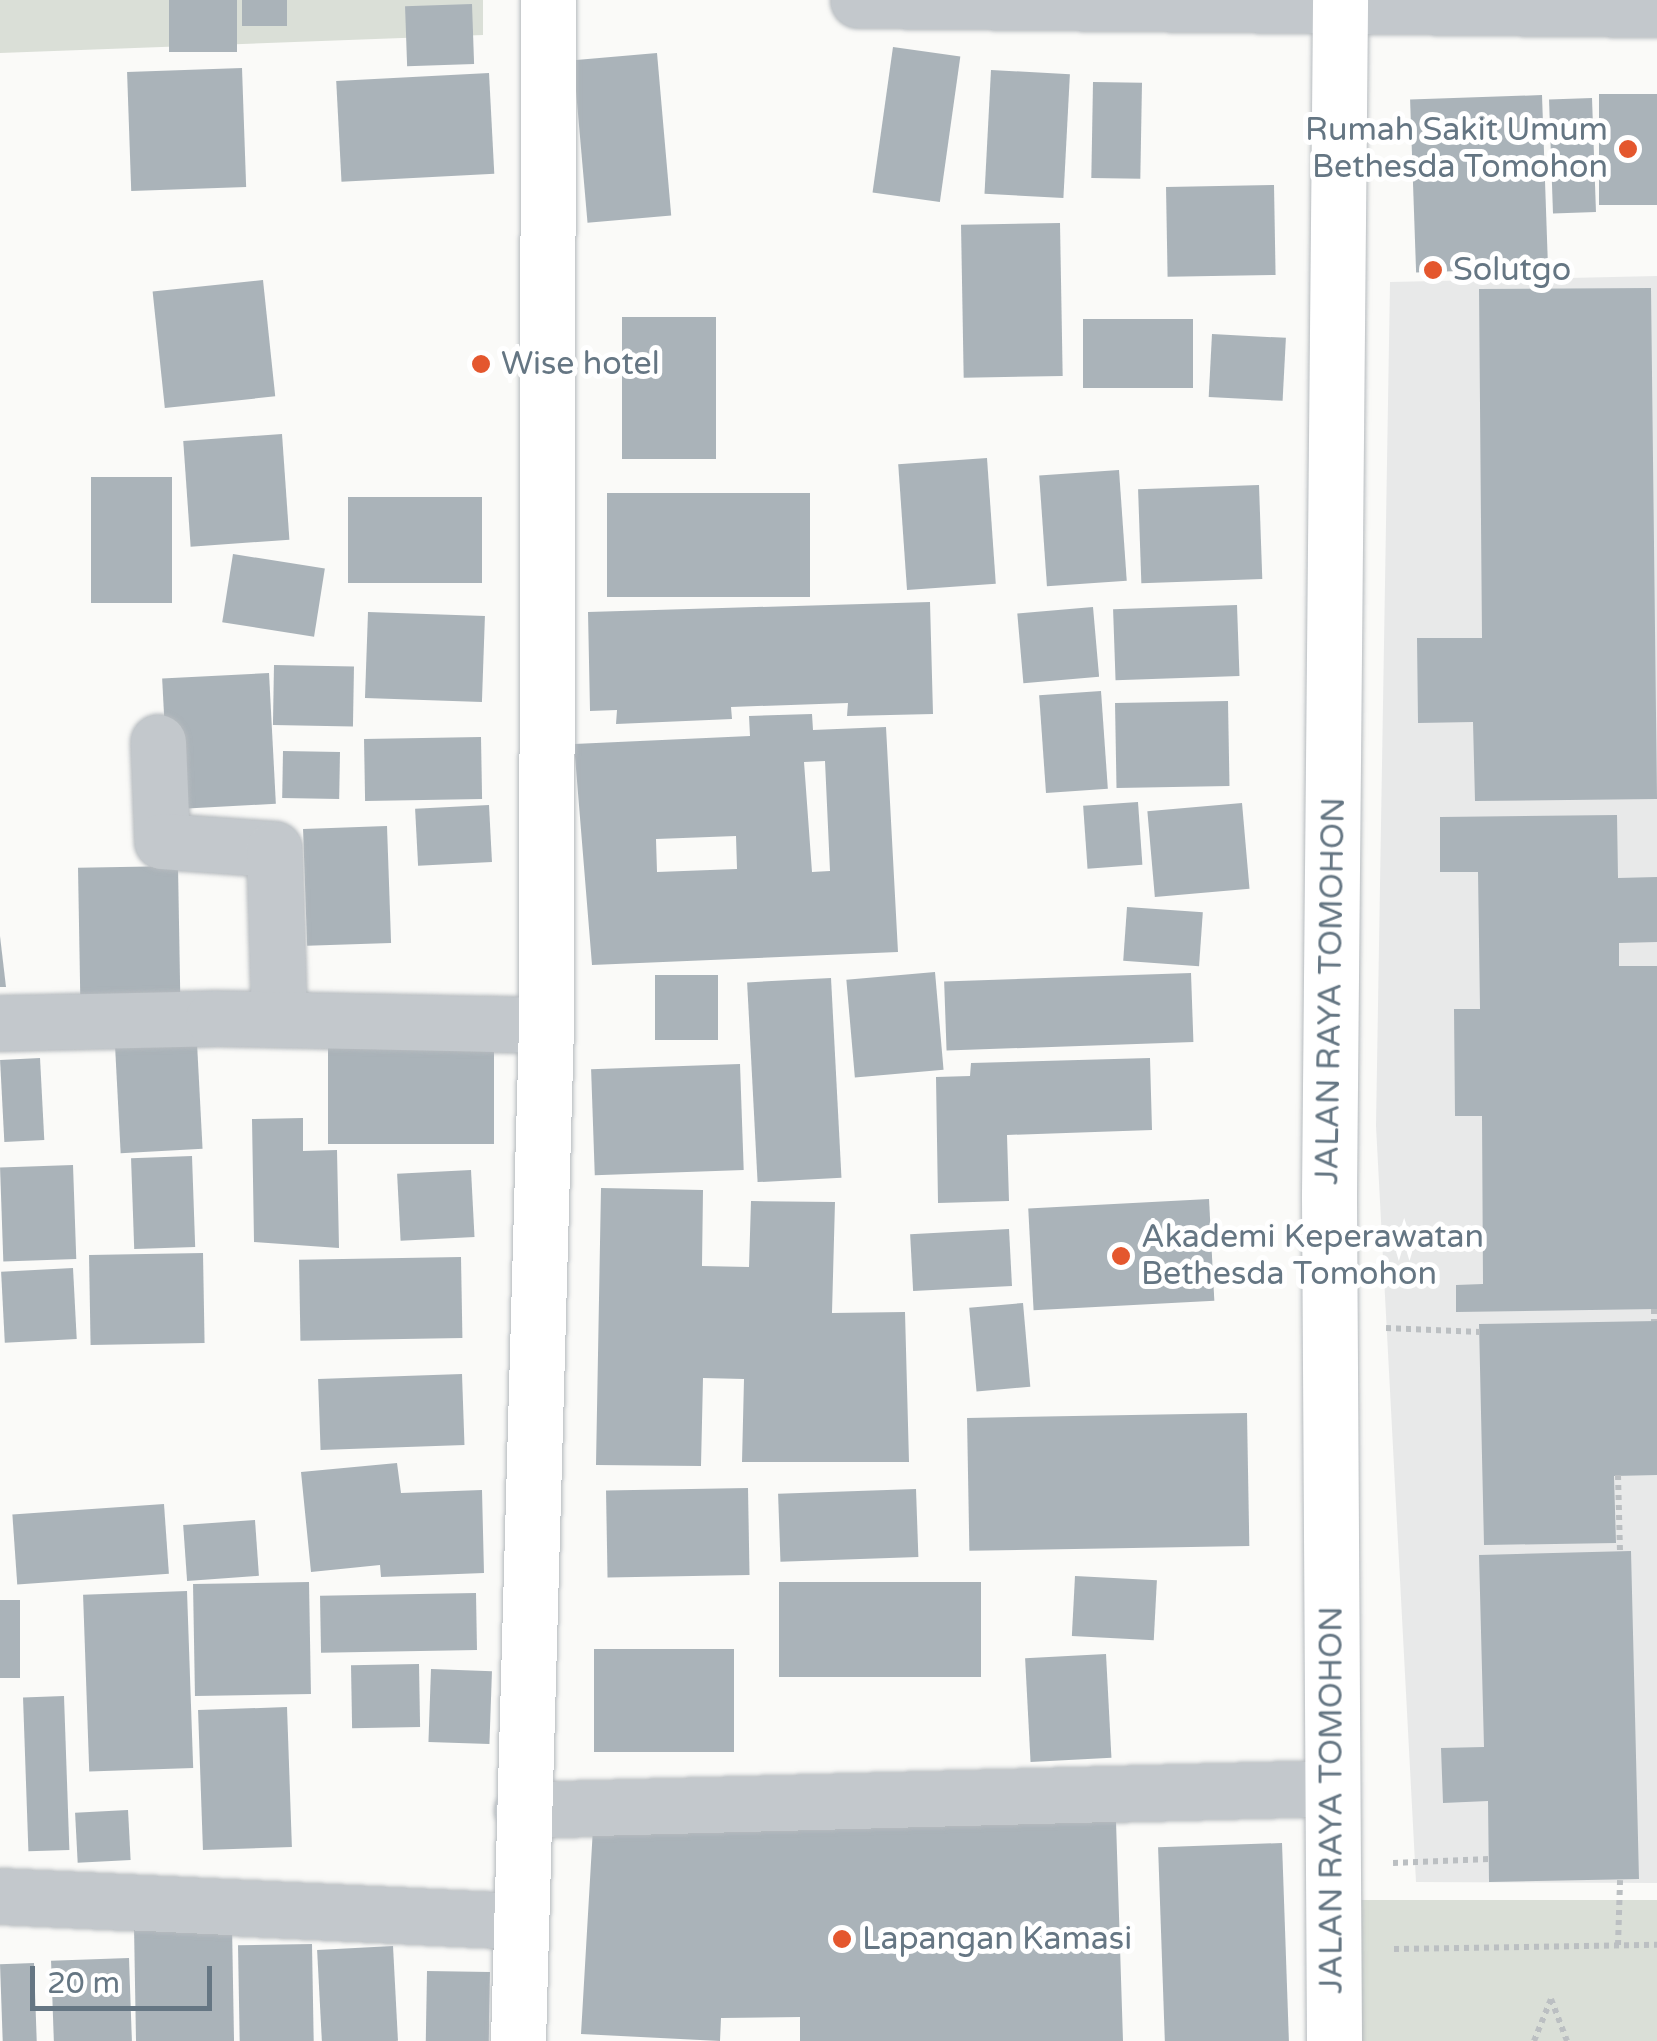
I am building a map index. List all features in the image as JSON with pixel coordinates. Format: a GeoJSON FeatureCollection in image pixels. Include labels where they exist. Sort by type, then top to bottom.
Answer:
{"type":"FeatureCollection","features":[{"type":"Feature","properties":{"kind":"main road"},"geometry":{"type":"LineString","coordinates":[[518,2041],[518,1921],[546,1026],[548,0]]}},
{"type":"Feature","properties":{"kind":"main road","name":"JALAN RAYA TOMOHON"},"geometry":{"type":"LineString","coordinates":[[1334,2041],[1330,1327],[1340,4]]}},
{"type":"Feature","properties":{"kind":"street"},"geometry":{"type":"LineString","coordinates":[[858,0],[1657,9]]}},
{"type":"Feature","properties":{"kind":"street"},"geometry":{"type":"LineString","coordinates":[[158,742],[162,841],[274,849],[279,1019]]}},
{"type":"Feature","properties":{"kind":"street"},"geometry":{"type":"LineString","coordinates":[[0,1023],[279,1019],[546,1026]]}},
{"type":"Feature","properties":{"kind":"street"},"geometry":{"type":"LineString","coordinates":[[522,1810],[1330,1788]]}},
{"type":"Feature","properties":{"kind":"street"},"geometry":{"type":"LineString","coordinates":[[0,1896],[518,1921]]}},
{"type":"Feature","properties":{"kind":"path"},"geometry":{"type":"LineString","coordinates":[[1654,1309],[1654,1321]]}},
{"type":"Feature","properties":{"kind":"path"},"geometry":{"type":"LineString","coordinates":[[1330,1327],[1480,1332]]}},
{"type":"Feature","properties":{"kind":"path"},"geometry":{"type":"LineString","coordinates":[[1618,1475],[1620,1552]]}},
{"type":"Feature","properties":{"kind":"path"},"geometry":{"type":"LineString","coordinates":[[1379,1864],[1489,1859]]}},
{"type":"Feature","properties":{"kind":"path"},"geometry":{"type":"LineString","coordinates":[[1618,1945],[1620,1880]]}},
{"type":"Feature","properties":{"kind":"path"},"geometry":{"type":"LineString","coordinates":[[1382,1949],[1657,1945]]}},
{"type":"Feature","properties":{"kind":"path"},"geometry":{"type":"LineString","coordinates":[[1534,2041],[1550,1999],[1567,2041]]}},
{"type":"Feature","properties":{"kind":"shaded area"},"geometry":{"type":"Polygon","coordinates":[[[0,0],[483,0],[483,35],[0,53],[0,0]]]}},
{"type":"Feature","properties":{"kind":"shaded area"},"geometry":{"type":"Polygon","coordinates":[[[1657,276],[1657,1883],[1416,1882],[1376,1126],[1390,282],[1657,276]]]}},
{"type":"Feature","properties":{"kind":"shaded area"},"geometry":{"type":"Polygon","coordinates":[[[1332,1900],[1657,1900],[1657,2041],[1332,2041],[1332,1900]]]}},
{"type":"Feature","properties":{"kind":"building"},"geometry":{"type":"Polygon","coordinates":[[[169,0],[237,0],[237,52],[169,52],[169,0]]]}},
{"type":"Feature","properties":{"kind":"building"},"geometry":{"type":"Polygon","coordinates":[[[242,0],[287,0],[287,26],[242,26],[242,0]]]}},
{"type":"Feature","properties":{"kind":"building"},"geometry":{"type":"Polygon","coordinates":[[[472,4],[474,64],[407,66],[405,6],[472,4]]]}},
{"type":"Feature","properties":{"kind":"building"},"geometry":{"type":"Polygon","coordinates":[[[893,47],[960,56],[940,202],[873,193],[893,47]]]}},
{"type":"Feature","properties":{"kind":"building"},"geometry":{"type":"Polygon","coordinates":[[[657,53],[671,215],[588,223],[573,60],[657,53]]]}},
{"type":"Feature","properties":{"kind":"building"},"geometry":{"type":"Polygon","coordinates":[[[242,68],[246,187],[131,191],[127,72],[242,68]]]}},
{"type":"Feature","properties":{"kind":"building"},"geometry":{"type":"Polygon","coordinates":[[[991,70],[1070,74],[1063,198],[985,194],[991,70]]]}},
{"type":"Feature","properties":{"kind":"building"},"geometry":{"type":"Polygon","coordinates":[[[489,73],[494,174],[341,182],[336,81],[489,73]]]}},
{"type":"Feature","properties":{"kind":"building"},"geometry":{"type":"Polygon","coordinates":[[[1093,82],[1142,83],[1140,179],[1091,178],[1093,82]]]}},
{"type":"Feature","properties":{"kind":"building","name":"Rumah Sakit Umum Bethesda Tomohon"},"geometry":{"type":"Polygon","coordinates":[[[1599,94],[1657,94],[1657,205],[1599,205],[1599,94]]]}},
{"type":"Feature","properties":{"kind":"building"},"geometry":{"type":"Polygon","coordinates":[[[1542,95],[1548,268],[1416,273],[1410,100],[1542,95]]]}},
{"type":"Feature","properties":{"kind":"building"},"geometry":{"type":"Polygon","coordinates":[[[1592,98],[1596,212],[1553,213],[1549,100],[1592,98]]]}},
{"type":"Feature","properties":{"kind":"building"},"geometry":{"type":"Polygon","coordinates":[[[1274,185],[1276,275],[1168,277],[1166,187],[1274,185]]]}},
{"type":"Feature","properties":{"kind":"building"},"geometry":{"type":"Polygon","coordinates":[[[1060,223],[1063,376],[964,378],[961,225],[1060,223]]]}},
{"type":"Feature","properties":{"kind":"building"},"geometry":{"type":"Polygon","coordinates":[[[263,280],[275,396],[165,408],[153,292],[263,280]]]}},
{"type":"Feature","properties":{"kind":"building"},"geometry":{"type":"Polygon","coordinates":[[[1651,288],[1657,799],[1475,801],[1473,722],[1418,723],[1417,638],[1482,638],[1479,289],[1651,288]]]}},
{"type":"Feature","properties":{"kind":"building"},"geometry":{"type":"Polygon","coordinates":[[[622,317],[716,317],[716,459],[622,459],[622,317]]]}},
{"type":"Feature","properties":{"kind":"building"},"geometry":{"type":"Polygon","coordinates":[[[1083,319],[1193,319],[1193,388],[1083,388],[1083,319]]]}},
{"type":"Feature","properties":{"kind":"building"},"geometry":{"type":"Polygon","coordinates":[[[1212,334],[1286,338],[1283,401],[1209,397],[1212,334]]]}},
{"type":"Feature","properties":{"kind":"building"},"geometry":{"type":"Polygon","coordinates":[[[282,434],[289,540],[191,547],[183,441],[282,434]]]}},
{"type":"Feature","properties":{"kind":"building"},"geometry":{"type":"Polygon","coordinates":[[[987,458],[996,584],[907,590],[898,464],[987,458]]]}},
{"type":"Feature","properties":{"kind":"building"},"geometry":{"type":"Polygon","coordinates":[[[1119,470],[1127,581],[1047,586],[1039,476],[1119,470]]]}},
{"type":"Feature","properties":{"kind":"building"},"geometry":{"type":"Polygon","coordinates":[[[91,477],[172,477],[172,603],[91,603],[91,477]]]}},
{"type":"Feature","properties":{"kind":"building"},"geometry":{"type":"Polygon","coordinates":[[[1259,485],[1262,579],[1141,583],[1138,489],[1259,485]]]}},
{"type":"Feature","properties":{"kind":"building"},"geometry":{"type":"Polygon","coordinates":[[[607,493],[810,493],[810,597],[607,597],[607,493]]]}},
{"type":"Feature","properties":{"kind":"building"},"geometry":{"type":"Polygon","coordinates":[[[348,497],[482,497],[482,583],[348,583],[348,497]]]}},
{"type":"Feature","properties":{"kind":"building"},"geometry":{"type":"Polygon","coordinates":[[[233,554],[325,569],[314,637],[222,622],[233,554]]]}},
{"type":"Feature","properties":{"kind":"building"},"geometry":{"type":"Polygon","coordinates":[[[930,602],[933,714],[847,716],[848,703],[731,707],[732,719],[616,724],[617,710],[590,711],[588,612],[930,602]]]}},
{"type":"Feature","properties":{"kind":"building"},"geometry":{"type":"Polygon","coordinates":[[[1237,605],[1239,676],[1116,680],[1113,609],[1237,605]]]}},
{"type":"Feature","properties":{"kind":"building"},"geometry":{"type":"Polygon","coordinates":[[[1093,607],[1099,677],[1023,683],[1017,614],[1093,607]]]}},
{"type":"Feature","properties":{"kind":"building"},"geometry":{"type":"Polygon","coordinates":[[[368,612],[485,616],[482,702],[365,698],[368,612]]]}},
{"type":"Feature","properties":{"kind":"building"},"geometry":{"type":"Polygon","coordinates":[[[274,665],[354,666],[353,726],[273,725],[274,665]]]}},
{"type":"Feature","properties":{"kind":"building"},"geometry":{"type":"Polygon","coordinates":[[[269,673],[276,804],[169,809],[162,679],[269,673]]]}},
{"type":"Feature","properties":{"kind":"building"},"geometry":{"type":"Polygon","coordinates":[[[1101,691],[1108,789],[1046,793],[1039,695],[1101,691]]]}},
{"type":"Feature","properties":{"kind":"building"},"geometry":{"type":"Polygon","coordinates":[[[1228,701],[1229,786],[1117,788],[1115,703],[1228,701]]]}},
{"type":"Feature","properties":{"kind":"building"},"geometry":{"type":"Polygon","coordinates":[[[812,714],[813,730],[886,727],[898,952],[592,965],[574,744],[750,736],[749,716],[812,714]],[[825,761],[804,762],[812,872],[830,871],[825,761]],[[736,836],[656,839],[657,872],[737,869],[736,836]]]}},
{"type":"Feature","properties":{"kind":"building"},"geometry":{"type":"Polygon","coordinates":[[[481,737],[482,799],[365,801],[364,739],[481,737]]]}},
{"type":"Feature","properties":{"kind":"building"},"geometry":{"type":"Polygon","coordinates":[[[283,751],[340,752],[339,799],[282,798],[283,751]]]}},
{"type":"Feature","properties":{"kind":"building"},"geometry":{"type":"Polygon","coordinates":[[[1138,802],[1142,865],[1088,869],[1083,806],[1138,802]]]}},
{"type":"Feature","properties":{"kind":"building"},"geometry":{"type":"Polygon","coordinates":[[[1242,803],[1249,889],[1155,897],[1147,811],[1242,803]]]}},
{"type":"Feature","properties":{"kind":"building"},"geometry":{"type":"Polygon","coordinates":[[[489,805],[492,862],[418,866],[415,809],[489,805]]]}},
{"type":"Feature","properties":{"kind":"building"},"geometry":{"type":"Polygon","coordinates":[[[1617,815],[1618,878],[1657,877],[1657,942],[1619,943],[1619,966],[1657,966],[1657,1309],[1456,1312],[1456,1285],[1483,1284],[1482,1116],[1455,1116],[1454,1009],[1480,1009],[1478,872],[1440,872],[1440,817],[1617,815]]]}},
{"type":"Feature","properties":{"kind":"building"},"geometry":{"type":"Polygon","coordinates":[[[387,826],[391,943],[307,946],[303,829],[387,826]]]}},
{"type":"Feature","properties":{"kind":"building"},"geometry":{"type":"Polygon","coordinates":[[[178,866],[181,1018],[81,1020],[78,868],[178,866]]]}},
{"type":"Feature","properties":{"kind":"building"},"geometry":{"type":"Polygon","coordinates":[[[1127,907],[1203,912],[1199,966],[1123,961],[1127,907]]]}},
{"type":"Feature","properties":{"kind":"building"},"geometry":{"type":"Polygon","coordinates":[[[0,936],[6,987],[0,987],[0,936]]]}},
{"type":"Feature","properties":{"kind":"building"},"geometry":{"type":"Polygon","coordinates":[[[935,972],[944,1070],[855,1077],[846,980],[935,972]]]}},
{"type":"Feature","properties":{"kind":"building"},"geometry":{"type":"Polygon","coordinates":[[[1191,973],[1193,1042],[947,1051],[944,982],[1191,973]]]}},
{"type":"Feature","properties":{"kind":"building"},"geometry":{"type":"Polygon","coordinates":[[[655,975],[718,975],[718,1040],[655,1040],[655,975]]]}},
{"type":"Feature","properties":{"kind":"building"},"geometry":{"type":"Polygon","coordinates":[[[831,978],[841,1178],[758,1182],[747,982],[831,978]]]}},
{"type":"Feature","properties":{"kind":"building"},"geometry":{"type":"Polygon","coordinates":[[[328,1041],[494,1041],[494,1144],[328,1144],[328,1041]]]}},
{"type":"Feature","properties":{"kind":"building"},"geometry":{"type":"Polygon","coordinates":[[[197,1043],[203,1149],[121,1153],[115,1047],[197,1043]]]}},
{"type":"Feature","properties":{"kind":"building"},"geometry":{"type":"Polygon","coordinates":[[[40,1058],[44,1140],[4,1142],[0,1060],[40,1058]]]}},
{"type":"Feature","properties":{"kind":"building"},"geometry":{"type":"Polygon","coordinates":[[[1150,1058],[1152,1130],[1007,1135],[1009,1201],[938,1203],[936,1077],[970,1076],[971,1063],[1150,1058]]]}},
{"type":"Feature","properties":{"kind":"building"},"geometry":{"type":"Polygon","coordinates":[[[740,1064],[744,1170],[595,1175],[591,1069],[740,1064]]]}},
{"type":"Feature","properties":{"kind":"building"},"geometry":{"type":"Polygon","coordinates":[[[303,1118],[303,1151],[337,1150],[339,1248],[254,1242],[252,1119],[303,1118]]]}},
{"type":"Feature","properties":{"kind":"building"},"geometry":{"type":"Polygon","coordinates":[[[192,1156],[195,1247],[134,1249],[131,1158],[192,1156]]]}},
{"type":"Feature","properties":{"kind":"building"},"geometry":{"type":"Polygon","coordinates":[[[73,1165],[76,1259],[3,1261],[0,1168],[73,1165]]]}},
{"type":"Feature","properties":{"kind":"building"},"geometry":{"type":"Polygon","coordinates":[[[471,1170],[475,1237],[401,1241],[397,1174],[471,1170]]]}},
{"type":"Feature","properties":{"kind":"building"},"geometry":{"type":"Polygon","coordinates":[[[601,1188],[703,1190],[702,1266],[749,1267],[751,1201],[835,1202],[832,1313],[905,1312],[909,1462],[742,1462],[744,1379],[703,1378],[701,1466],[596,1465],[601,1188]]]}},
{"type":"Feature","properties":{"kind":"building","name":"Akademi Keperawatan Bethesda Tomohon"},"geometry":{"type":"Polygon","coordinates":[[[1209,1199],[1214,1301],[1034,1310],[1028,1208],[1209,1199]]]}},
{"type":"Feature","properties":{"kind":"building"},"geometry":{"type":"Polygon","coordinates":[[[1009,1229],[1012,1286],[913,1291],[910,1234],[1009,1229]]]}},
{"type":"Feature","properties":{"kind":"building"},"geometry":{"type":"Polygon","coordinates":[[[203,1253],[205,1343],[91,1345],[89,1255],[203,1253]]]}},
{"type":"Feature","properties":{"kind":"building"},"geometry":{"type":"Polygon","coordinates":[[[461,1257],[462,1338],[300,1341],[299,1260],[461,1257]]]}},
{"type":"Feature","properties":{"kind":"building"},"geometry":{"type":"Polygon","coordinates":[[[73,1268],[77,1339],[5,1343],[1,1272],[73,1268]]]}},
{"type":"Feature","properties":{"kind":"building"},"geometry":{"type":"Polygon","coordinates":[[[1023,1303],[1030,1387],[977,1391],[969,1308],[1023,1303]]]}},
{"type":"Feature","properties":{"kind":"building"},"geometry":{"type":"Polygon","coordinates":[[[1657,1321],[1657,1475],[1614,1476],[1616,1543],[1484,1545],[1479,1324],[1657,1321]]]}},
{"type":"Feature","properties":{"kind":"building"},"geometry":{"type":"Polygon","coordinates":[[[462,1374],[464,1445],[321,1450],[318,1379],[462,1374]]]}},
{"type":"Feature","properties":{"kind":"building"},"geometry":{"type":"Polygon","coordinates":[[[1247,1413],[1249,1546],[969,1551],[967,1418],[1247,1413]]]}},
{"type":"Feature","properties":{"kind":"building"},"geometry":{"type":"Polygon","coordinates":[[[397,1463],[401,1493],[482,1490],[484,1573],[381,1577],[380,1565],[311,1572],[301,1472],[397,1463]]]}},
{"type":"Feature","properties":{"kind":"building"},"geometry":{"type":"Polygon","coordinates":[[[748,1488],[750,1575],[608,1577],[606,1490],[748,1488]]]}},
{"type":"Feature","properties":{"kind":"building"},"geometry":{"type":"Polygon","coordinates":[[[916,1489],[918,1557],[780,1562],[778,1494],[916,1489]]]}},
{"type":"Feature","properties":{"kind":"building"},"geometry":{"type":"Polygon","coordinates":[[[164,1504],[169,1574],[17,1584],[12,1515],[164,1504]]]}},
{"type":"Feature","properties":{"kind":"building"},"geometry":{"type":"Polygon","coordinates":[[[255,1520],[259,1576],[187,1581],[183,1525],[255,1520]]]}},
{"type":"Feature","properties":{"kind":"building"},"geometry":{"type":"Polygon","coordinates":[[[1631,1551],[1639,1879],[1489,1882],[1488,1801],[1443,1803],[1441,1748],[1484,1747],[1479,1555],[1631,1551]]]}},
{"type":"Feature","properties":{"kind":"building"},"geometry":{"type":"Polygon","coordinates":[[[1075,1576],[1157,1580],[1154,1640],[1072,1636],[1075,1576]]]}},
{"type":"Feature","properties":{"kind":"building"},"geometry":{"type":"Polygon","coordinates":[[[309,1582],[311,1694],[195,1696],[193,1584],[309,1582]]]}},
{"type":"Feature","properties":{"kind":"building"},"geometry":{"type":"Polygon","coordinates":[[[779,1582],[981,1582],[981,1677],[779,1677],[779,1582]]]}},
{"type":"Feature","properties":{"kind":"building"},"geometry":{"type":"Polygon","coordinates":[[[187,1591],[193,1768],[89,1772],[83,1595],[187,1591]]]}},
{"type":"Feature","properties":{"kind":"building"},"geometry":{"type":"Polygon","coordinates":[[[476,1593],[477,1650],[321,1653],[320,1596],[476,1593]]]}},
{"type":"Feature","properties":{"kind":"building"},"geometry":{"type":"Polygon","coordinates":[[[0,1600],[20,1600],[20,1678],[0,1678],[0,1600]]]}},
{"type":"Feature","properties":{"kind":"building"},"geometry":{"type":"Polygon","coordinates":[[[594,1649],[734,1649],[734,1752],[594,1752],[594,1649]]]}},
{"type":"Feature","properties":{"kind":"building"},"geometry":{"type":"Polygon","coordinates":[[[1106,1654],[1111,1758],[1031,1762],[1025,1658],[1106,1654]]]}},
{"type":"Feature","properties":{"kind":"building"},"geometry":{"type":"Polygon","coordinates":[[[419,1664],[420,1727],[352,1728],[351,1665],[419,1664]]]}},
{"type":"Feature","properties":{"kind":"building"},"geometry":{"type":"Polygon","coordinates":[[[431,1669],[492,1671],[489,1744],[428,1742],[431,1669]]]}},
{"type":"Feature","properties":{"kind":"building"},"geometry":{"type":"Polygon","coordinates":[[[64,1696],[69,1850],[28,1851],[23,1697],[64,1696]]]}},
{"type":"Feature","properties":{"kind":"building"},"geometry":{"type":"Polygon","coordinates":[[[287,1707],[292,1847],[203,1850],[198,1710],[287,1707]]]}},
{"type":"Feature","properties":{"kind":"building"},"geometry":{"type":"Polygon","coordinates":[[[128,1810],[131,1860],[78,1863],[75,1813],[128,1810]]]}},
{"type":"Feature","properties":{"kind":"building"},"geometry":{"type":"Polygon","coordinates":[[[1116,1821],[1123,2041],[800,2041],[800,2017],[721,2018],[720,2041],[581,2034],[593,1828],[1116,1821]]]}},
{"type":"Feature","properties":{"kind":"building"},"geometry":{"type":"Polygon","coordinates":[[[1282,1843],[1289,2041],[1165,2041],[1158,1847],[1282,1843]]]}},
{"type":"Feature","properties":{"kind":"building"},"geometry":{"type":"Polygon","coordinates":[[[232,1925],[234,2041],[136,2041],[134,1927],[232,1925]]]}},
{"type":"Feature","properties":{"kind":"building"},"geometry":{"type":"Polygon","coordinates":[[[312,1944],[314,2041],[240,2041],[238,1945],[312,1944]]]}},
{"type":"Feature","properties":{"kind":"building"},"geometry":{"type":"Polygon","coordinates":[[[393,1946],[398,2041],[322,2041],[317,1950],[393,1946]]]}},
{"type":"Feature","properties":{"kind":"building"},"geometry":{"type":"Polygon","coordinates":[[[129,1958],[132,2041],[54,2041],[51,1961],[129,1958]]]}},
{"type":"Feature","properties":{"kind":"building"},"geometry":{"type":"Polygon","coordinates":[[[34,1963],[37,2041],[3,2041],[0,1964],[34,1963]]]}},
{"type":"Feature","properties":{"kind":"building"},"geometry":{"type":"Polygon","coordinates":[[[427,1971],[490,1972],[489,2041],[426,2041],[427,1971]]]}},
{"type":"Feature","properties":{"kind":"place","name":"Rumah Sakit Umum Bethesda Tomohon"},"geometry":{"type":"Point","coordinates":[1628,149]}},
{"type":"Feature","properties":{"kind":"place","name":"Solutgo"},"geometry":{"type":"Point","coordinates":[1433,270]}},
{"type":"Feature","properties":{"kind":"place","name":"Wise hotel"},"geometry":{"type":"Point","coordinates":[481,364]}},
{"type":"Feature","properties":{"kind":"place","name":"Akademi Keperawatan Bethesda Tomohon"},"geometry":{"type":"Point","coordinates":[1121,1256]}},
{"type":"Feature","properties":{"kind":"place","name":"Lapangan Kamasi"},"geometry":{"type":"Point","coordinates":[842,1939]}}]}
